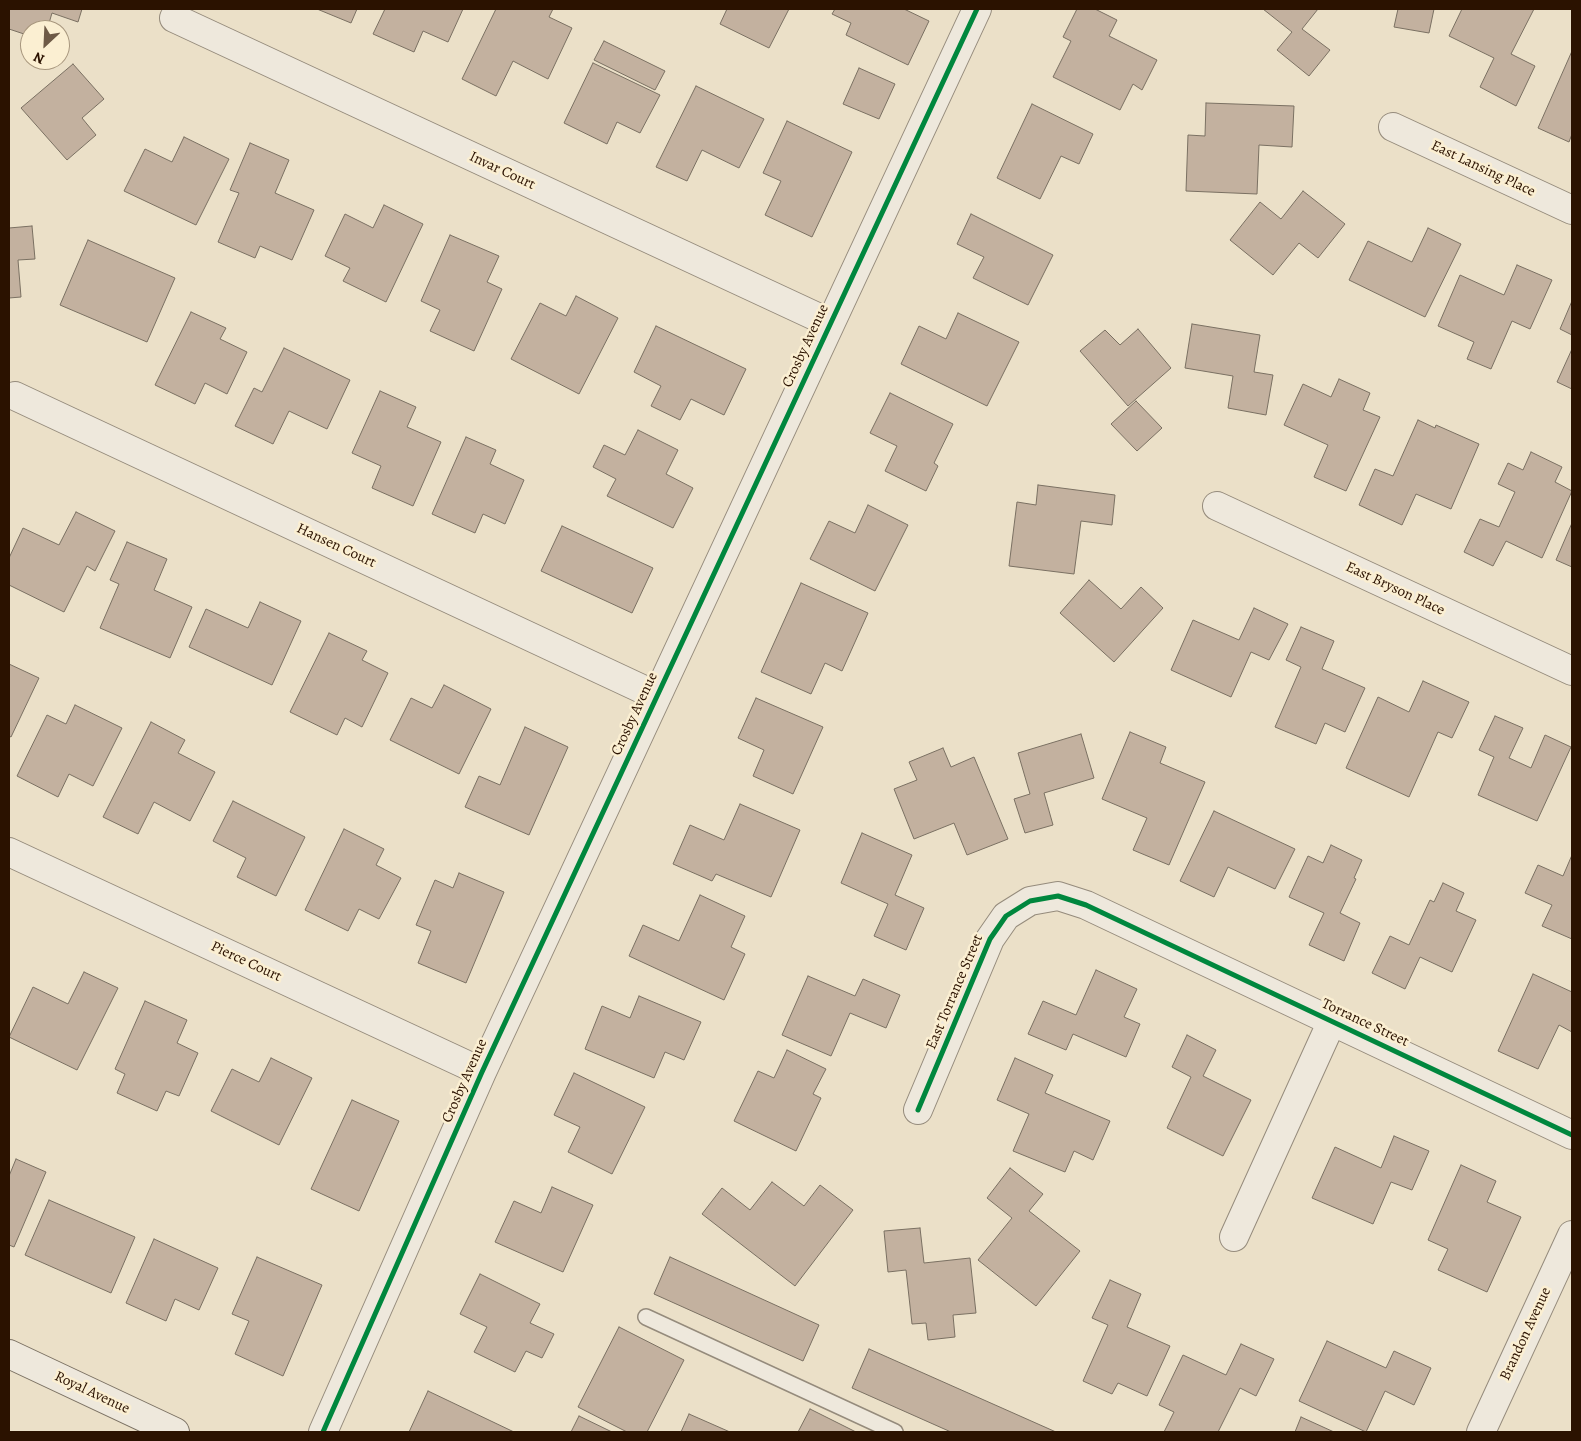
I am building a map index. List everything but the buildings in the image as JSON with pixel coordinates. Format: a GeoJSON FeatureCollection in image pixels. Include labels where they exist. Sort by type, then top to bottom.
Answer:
{"type":"FeatureCollection","features":[{"type":"Feature","properties":{"kind":"street","name":"Crosby Avenue"},"geometry":{"type":"LineString","coordinates":[[323,1432],[482,1072],[977,9]]}},
{"type":"Feature","properties":{"kind":"street","name":"Invar Court"},"geometry":{"type":"LineString","coordinates":[[174,18],[830,323]]}},
{"type":"Feature","properties":{"kind":"street","name":"East Lansing Place"},"geometry":{"type":"LineString","coordinates":[[1393,127],[1572,210]]}},
{"type":"Feature","properties":{"kind":"street","name":"Hansen Court"},"geometry":{"type":"LineString","coordinates":[[15,396],[657,696]]}},
{"type":"Feature","properties":{"kind":"street","name":"East Bryson Place"},"geometry":{"type":"LineString","coordinates":[[1217,506],[1572,671]]}},
{"type":"Feature","properties":{"kind":"street","name":"Pierce Court"},"geometry":{"type":"LineString","coordinates":[[9,852],[482,1072]]}},
{"type":"Feature","properties":{"kind":"street","name":"East Torrance Street"},"geometry":{"type":"LineString","coordinates":[[918,1110],[990,939],[1006,916],[1030,901],[1058,896],[1086,905],[1146,934]]}},
{"type":"Feature","properties":{"kind":"street","name":"Torrance Street"},"geometry":{"type":"LineString","coordinates":[[1146,934],[1572,1135]]}},
{"type":"Feature","properties":{"kind":"street"},"geometry":{"type":"LineString","coordinates":[[1234,1237],[1332,1022]]}},
{"type":"Feature","properties":{"kind":"street","name":"Brandon Avenue"},"geometry":{"type":"LineString","coordinates":[[1480,1432],[1572,1235]]}},
{"type":"Feature","properties":{"kind":"street","name":"Royal Avenue"},"geometry":{"type":"LineString","coordinates":[[9,1354],[176,1432]]}},
{"type":"Feature","properties":{"kind":"lane"},"geometry":{"type":"LineString","coordinates":[[646,1317],[895,1432]]}},
{"type":"Feature","properties":{"kind":"cycle path"},"geometry":{"type":"LineString","coordinates":[[323,1432],[482,1072],[977,9]]}},
{"type":"Feature","properties":{"kind":"cycle path"},"geometry":{"type":"LineString","coordinates":[[918,1110],[990,939],[1006,916],[1030,901],[1058,896],[1086,905],[1572,1135]]}}]}
